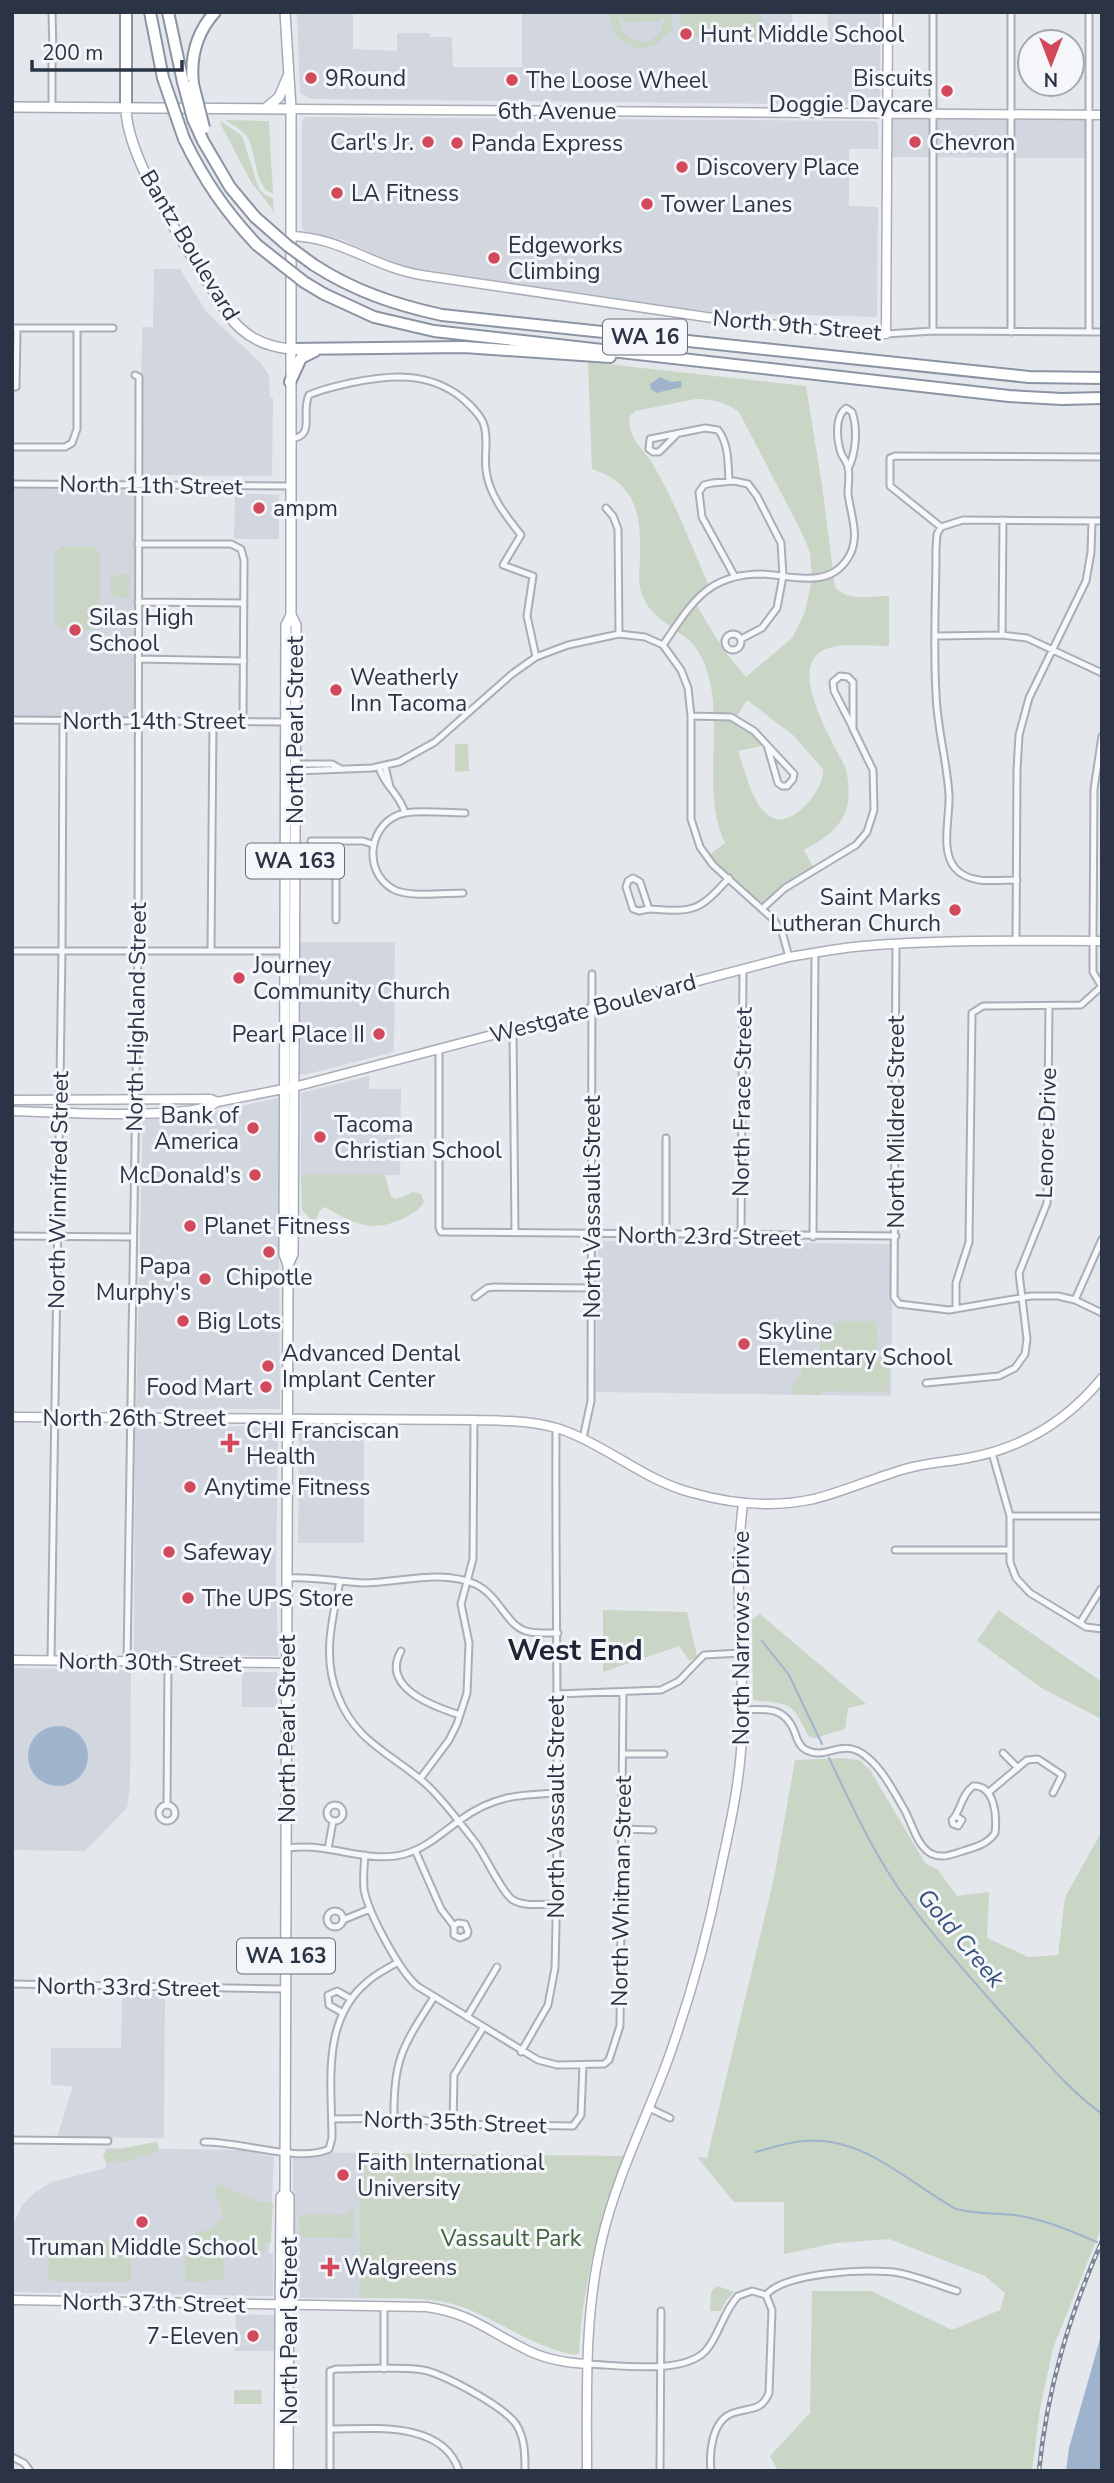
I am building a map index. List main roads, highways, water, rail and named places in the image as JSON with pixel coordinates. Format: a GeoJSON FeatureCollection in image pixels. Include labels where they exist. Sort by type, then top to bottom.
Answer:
{"type":"FeatureCollection","features":[{"type":"Feature","properties":{"kind":"highway"},"geometry":{"type":"LineString","coordinates":[[125,12],[126,107]]}},
{"type":"Feature","properties":{"kind":"highway","name":"WA 16"},"geometry":{"type":"LineString","coordinates":[[150,12],[163,78],[184,139],[202,176],[220,203],[257,245],[304,282],[374,317],[434,331],[1009,396],[1102,398]]}},
{"type":"Feature","properties":{"kind":"highway","name":"WA 16"},"geometry":{"type":"LineString","coordinates":[[168,12],[188,83],[193,118],[221,172],[255,217],[288,246],[339,281],[366,293],[403,306],[442,315],[985,372],[1102,376]]}},
{"type":"Feature","properties":{"kind":"highway"},"geometry":{"type":"LineString","coordinates":[[215,12],[197,40],[188,83],[221,172]]}},
{"type":"Feature","properties":{"kind":"highway"},"geometry":{"type":"LineString","coordinates":[[290,382],[301,358],[309,352],[324,348]]}},
{"type":"Feature","properties":{"kind":"highway"},"geometry":{"type":"LineString","coordinates":[[290,349],[500,348],[780,369]]}},
{"type":"Feature","properties":{"kind":"main road","name":"WA 163"},"geometry":{"type":"LineString","coordinates":[[285,12],[292,109]]}},
{"type":"Feature","properties":{"kind":"main road"},"geometry":{"type":"LineString","coordinates":[[265,108],[279,97],[285,78],[289,75]]}},
{"type":"Feature","properties":{"kind":"main road","name":"6th Avenue"},"geometry":{"type":"LineString","coordinates":[[12,107],[292,109]]}},
{"type":"Feature","properties":{"kind":"main road","name":"Bantz Boulevard"},"geometry":{"type":"LineString","coordinates":[[126,107],[129,130],[148,182],[231,319],[252,339],[290,349]]}},
{"type":"Feature","properties":{"kind":"main road","name":"North Pearl Street"},"geometry":{"type":"LineString","coordinates":[[288,2471],[281,2197],[285,2193],[288,1418],[288,1265],[284,1254],[290,1088],[290,951],[295,767],[290,722],[286,625],[291,615],[292,109]]}},
{"type":"Feature","properties":{"kind":"main road","name":"North Pearl Street"},"geometry":{"type":"LineString","coordinates":[[290,722],[285,748],[290,951]]}},
{"type":"Feature","properties":{"kind":"main road","name":"North Pearl Street"},"geometry":{"type":"LineString","coordinates":[[279,2471],[285,2305]]}},
{"type":"Feature","properties":{"kind":"water"},"geometry":{"type":"Polygon","coordinates":[[[660,377],[671,382],[681,381],[682,387],[656,393],[650,384],[660,377]]]}},
{"type":"Feature","properties":{"kind":"water"},"geometry":{"type":"Polygon","coordinates":[[[58,1726],[75,1731],[83,1739],[88,1756],[83,1773],[75,1781],[58,1786],[41,1781],[33,1773],[28,1756],[33,1739],[41,1731],[58,1726]]]}},
{"type":"Feature","properties":{"kind":"water"},"geometry":{"type":"Polygon","coordinates":[[[1102,2332],[1102,2471],[1066,2471],[1069,2448],[1102,2332]]]}},
{"type":"Feature","properties":{"kind":"waterway","name":"Gold Creek"},"geometry":{"type":"LineString","coordinates":[[762,1641],[789,1675],[822,1744]]}},
{"type":"Feature","properties":{"kind":"waterway","name":"Gold Creek"},"geometry":{"type":"LineString","coordinates":[[829,1758],[870,1841],[912,1907],[955,1960],[1046,2062],[1078,2095],[1102,2114]]}},
{"type":"Feature","properties":{"kind":"waterway"},"geometry":{"type":"LineString","coordinates":[[756,2152],[804,2141],[846,2145],[884,2163],[956,2209],[1036,2219],[1097,2242]]}},
{"type":"Feature","properties":{"kind":"railway"},"geometry":{"type":"LineString","coordinates":[[1039,2471],[1048,2411],[1061,2353],[1079,2297],[1102,2241]]}},
{"type":"Feature","properties":{"kind":"place","name":"Hunt Middle School"},"geometry":{"type":"Point","coordinates":[686,34]}},
{"type":"Feature","properties":{"kind":"place","name":"9Round"},"geometry":{"type":"Point","coordinates":[311,78]}},
{"type":"Feature","properties":{"kind":"place","name":"The Loose Wheel"},"geometry":{"type":"Point","coordinates":[512,80]}},
{"type":"Feature","properties":{"kind":"place","name":"Biscuits Doggie Daycare"},"geometry":{"type":"Point","coordinates":[947,91]}},
{"type":"Feature","properties":{"kind":"place","name":"Carl's Jr."},"geometry":{"type":"Point","coordinates":[428,142]}},
{"type":"Feature","properties":{"kind":"place","name":"Chevron"},"geometry":{"type":"Point","coordinates":[915,142]}},
{"type":"Feature","properties":{"kind":"place","name":"Panda Express"},"geometry":{"type":"Point","coordinates":[457,143]}},
{"type":"Feature","properties":{"kind":"place","name":"Discovery Place"},"geometry":{"type":"Point","coordinates":[682,167]}},
{"type":"Feature","properties":{"kind":"place","name":"LA Fitness"},"geometry":{"type":"Point","coordinates":[337,193]}},
{"type":"Feature","properties":{"kind":"place","name":"Tower Lanes"},"geometry":{"type":"Point","coordinates":[647,204]}},
{"type":"Feature","properties":{"kind":"place","name":"Edgeworks Climbing"},"geometry":{"type":"Point","coordinates":[494,258]}},
{"type":"Feature","properties":{"kind":"place","name":"ampm"},"geometry":{"type":"Point","coordinates":[259,508]}},
{"type":"Feature","properties":{"kind":"place","name":"Silas High School"},"geometry":{"type":"Point","coordinates":[75,630]}},
{"type":"Feature","properties":{"kind":"place","name":"Weatherly Inn Tacoma"},"geometry":{"type":"Point","coordinates":[336,690]}},
{"type":"Feature","properties":{"kind":"place","name":"Saint Marks Lutheran Church"},"geometry":{"type":"Point","coordinates":[955,910]}},
{"type":"Feature","properties":{"kind":"place","name":"Journey Community Church"},"geometry":{"type":"Point","coordinates":[239,978]}},
{"type":"Feature","properties":{"kind":"place","name":"Pearl Place II"},"geometry":{"type":"Point","coordinates":[379,1034]}},
{"type":"Feature","properties":{"kind":"place","name":"Bank of America"},"geometry":{"type":"Point","coordinates":[253,1128]}},
{"type":"Feature","properties":{"kind":"place","name":"Tacoma Christian School"},"geometry":{"type":"Point","coordinates":[320,1137]}},
{"type":"Feature","properties":{"kind":"place","name":"McDonald's"},"geometry":{"type":"Point","coordinates":[255,1175]}},
{"type":"Feature","properties":{"kind":"place","name":"Planet Fitness"},"geometry":{"type":"Point","coordinates":[190,1226]}},
{"type":"Feature","properties":{"kind":"place","name":"Chipotle"},"geometry":{"type":"Point","coordinates":[269,1252]}},
{"type":"Feature","properties":{"kind":"place","name":"Papa Murphy's"},"geometry":{"type":"Point","coordinates":[205,1279]}},
{"type":"Feature","properties":{"kind":"place","name":"Big Lots"},"geometry":{"type":"Point","coordinates":[183,1321]}},
{"type":"Feature","properties":{"kind":"place","name":"Skyline Elementary School"},"geometry":{"type":"Point","coordinates":[744,1344]}},
{"type":"Feature","properties":{"kind":"place","name":"Advanced Dental Implant Center"},"geometry":{"type":"Point","coordinates":[268,1366]}},
{"type":"Feature","properties":{"kind":"place","name":"Food Mart"},"geometry":{"type":"Point","coordinates":[266,1387]}},
{"type":"Feature","properties":{"kind":"place","name":"CHI Franciscan Health"},"geometry":{"type":"Point","coordinates":[230,1443]}},
{"type":"Feature","properties":{"kind":"place","name":"Anytime Fitness"},"geometry":{"type":"Point","coordinates":[190,1487]}},
{"type":"Feature","properties":{"kind":"place","name":"Safeway"},"geometry":{"type":"Point","coordinates":[169,1552]}},
{"type":"Feature","properties":{"kind":"place","name":"The UPS Store"},"geometry":{"type":"Point","coordinates":[188,1598]}},
{"type":"Feature","properties":{"kind":"place","name":"Faith International University"},"geometry":{"type":"Point","coordinates":[343,2175]}},
{"type":"Feature","properties":{"kind":"place","name":"Truman Middle School"},"geometry":{"type":"Point","coordinates":[142,2222]}},
{"type":"Feature","properties":{"kind":"place","name":"Walgreens"},"geometry":{"type":"Point","coordinates":[330,2267]}},
{"type":"Feature","properties":{"kind":"place","name":"7-Eleven"},"geometry":{"type":"Point","coordinates":[253,2336]}},
{"type":"Feature","properties":{"kind":"district","name":"West End"},"geometry":{"type":"Point","coordinates":[575,1650]}},
{"type":"Feature","properties":{"kind":"park label","name":"Vassault Park"},"geometry":{"type":"Point","coordinates":[511,2238]}}]}
